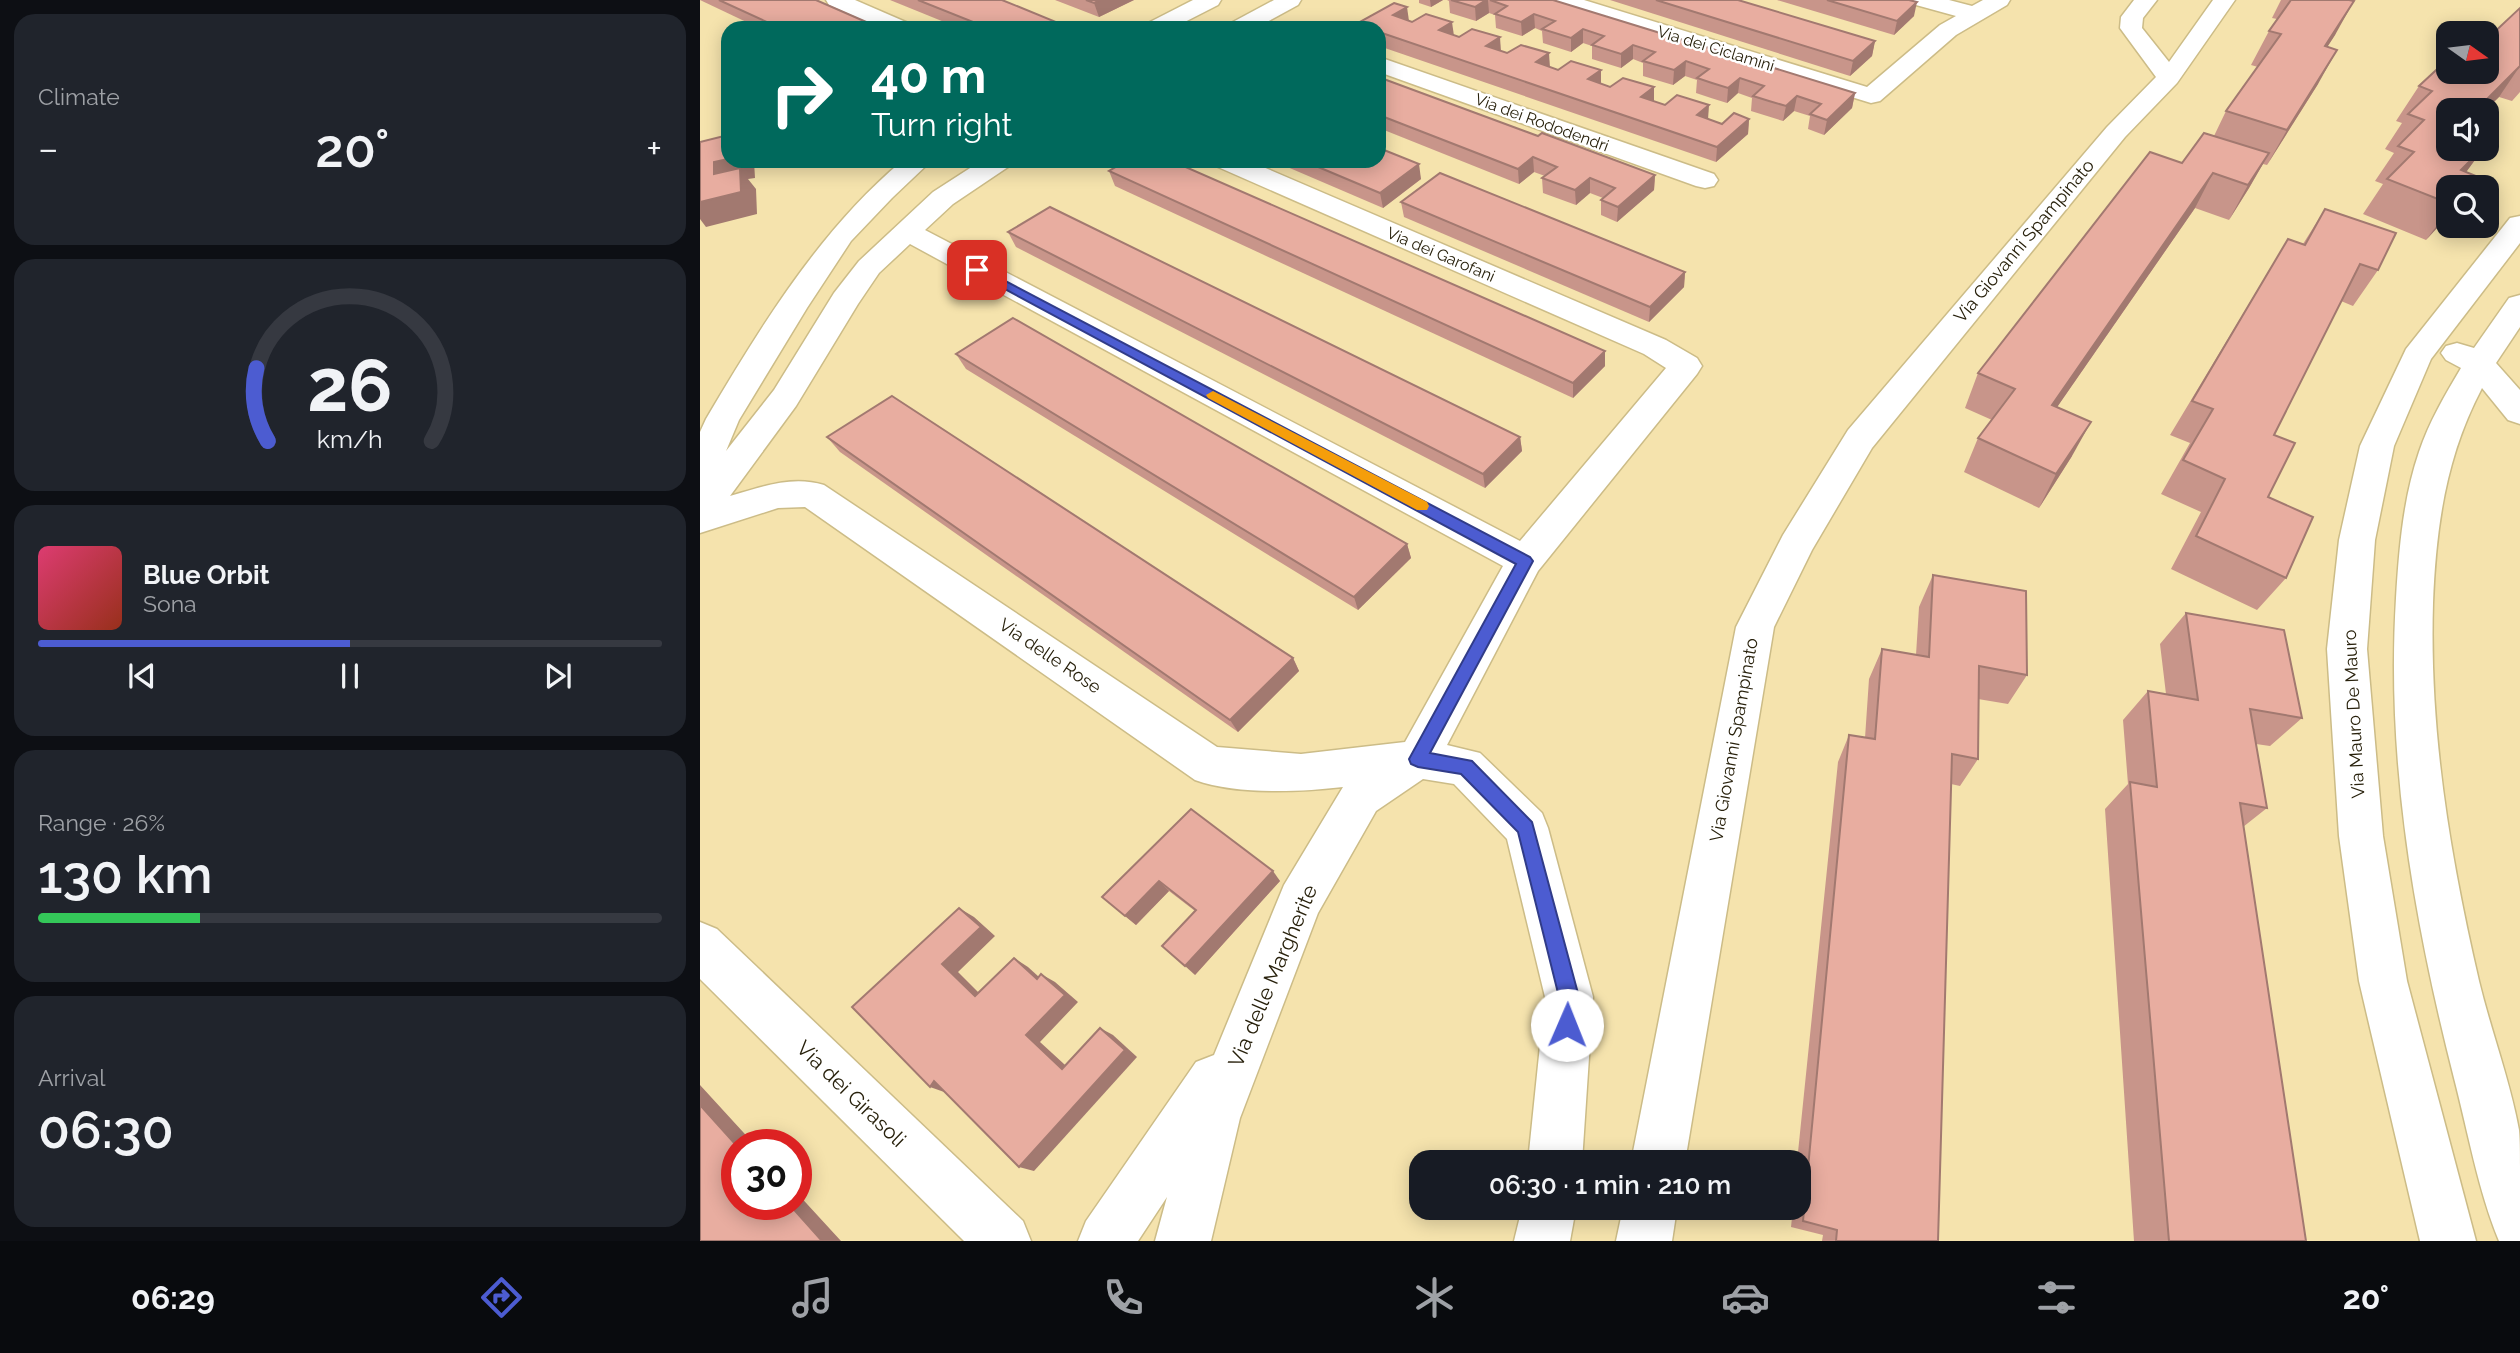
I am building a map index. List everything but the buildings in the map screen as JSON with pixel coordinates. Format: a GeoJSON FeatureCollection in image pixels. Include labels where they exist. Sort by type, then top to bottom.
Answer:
{"type":"FeatureCollection","features":[{"type":"Feature","properties":{"kind":"street"},"geometry":{"type":"LineString","coordinates":[[837,0],[884,21]]}},
{"type":"Feature","properties":{"kind":"street"},"geometry":{"type":"LineString","coordinates":[[1169,21],[1208,0]]}},
{"type":"Feature","properties":{"kind":"street"},"geometry":{"type":"LineString","coordinates":[[1252,21],[1290,0]]}},
{"type":"Feature","properties":{"kind":"street","name":"Via dei Ciclamini"},"geometry":{"type":"LineString","coordinates":[[1561,0],[1871,96],[1948,30],[1975,14]]}},
{"type":"Feature","properties":{"kind":"street"},"geometry":{"type":"LineString","coordinates":[[1924,0],[1975,14],[1999,0]]}},
{"type":"Feature","properties":{"kind":"street"},"geometry":{"type":"LineString","coordinates":[[2146,0],[2132,17],[2131,28],[2169,78]]}},
{"type":"Feature","properties":{"kind":"street","name":"Via Giovanni Spampinato"},"geometry":{"type":"LineString","coordinates":[[1660,1150],[1755,627],[1796,545],[1860,439],[2116,132],[2169,78],[2224,0]]}},
{"type":"Feature","properties":{"kind":"street","name":"Via dei Rododendri"},"geometry":{"type":"LineString","coordinates":[[1386,66],[1705,180]]}},
{"type":"Feature","properties":{"kind":"street"},"geometry":{"type":"LineString","coordinates":[[704,507],[709,447],[730,408],[793,306],[841,236],[882,192],[910,168]]}},
{"type":"Feature","properties":{"kind":"street"},"geometry":{"type":"LineString","coordinates":[[704,507],[785,398],[845,300],[869,267],[943,198],[988,168]]}},
{"type":"Feature","properties":{"kind":"street","name":"Via dei Garofani"},"geometry":{"type":"LineString","coordinates":[[1243,168],[1655,347],[1686,366],[1525,561]]}},
{"type":"Feature","properties":{"kind":"street","name":"Via Mauro De Mauro"},"geometry":{"type":"LineString","coordinates":[[2448,1241],[2383,981],[2361,836],[2347,649],[2357,540],[2376,446],[2417,356],[2520,224]]}},
{"type":"Feature","properties":{"kind":"street"},"geometry":{"type":"LineString","coordinates":[[906,232],[1525,561],[1418,759],[1465,767],[1526,828],[1569,997],[1556,1150]]}},
{"type":"Feature","properties":{"kind":"street"},"geometry":{"type":"LineString","coordinates":[[2520,305],[2479,363],[2441,439],[2421,515],[2411,620],[2412,722],[2427,846],[2464,1025],[2520,1226]]}},
{"type":"Feature","properties":{"kind":"street"},"geometry":{"type":"LineString","coordinates":[[2430,341],[2479,363],[2520,412]]}},
{"type":"Feature","properties":{"kind":"street","name":"Via delle Rose"},"geometry":{"type":"LineString","coordinates":[[704,507],[778,495],[812,494],[1210,766],[1301,773],[1418,759]]}},
{"type":"Feature","properties":{"kind":"street","name":"Via delle Margherite"},"geometry":{"type":"LineString","coordinates":[[1183,1241],[1214,1118],[1300,901],[1361,797],[1418,759]]}},
{"type":"Feature","properties":{"kind":"street","name":"Via dei Girasoli"},"geometry":{"type":"LineString","coordinates":[[700,946],[1003,1241]]}},
{"type":"Feature","properties":{"kind":"street"},"geometry":{"type":"LineString","coordinates":[[1106,1241],[1250,1028]]}},
{"type":"Feature","properties":{"kind":"street"},"geometry":{"type":"LineString","coordinates":[[1542,1241],[1546,1220]]}},
{"type":"Feature","properties":{"kind":"street"},"geometry":{"type":"LineString","coordinates":[[1644,1241],[1648,1220]]}},
{"type":"Feature","properties":{"kind":"slow traffic"},"geometry":{"type":"LineString","coordinates":[[1213,395],[1422,506]]}},
{"type":"Feature","properties":{"kind":"route"},"geometry":{"type":"LineString","coordinates":[[977,270],[1525,561],[1418,759],[1465,767],[1526,828],[1569,997],[1567,1025]]}}]}
